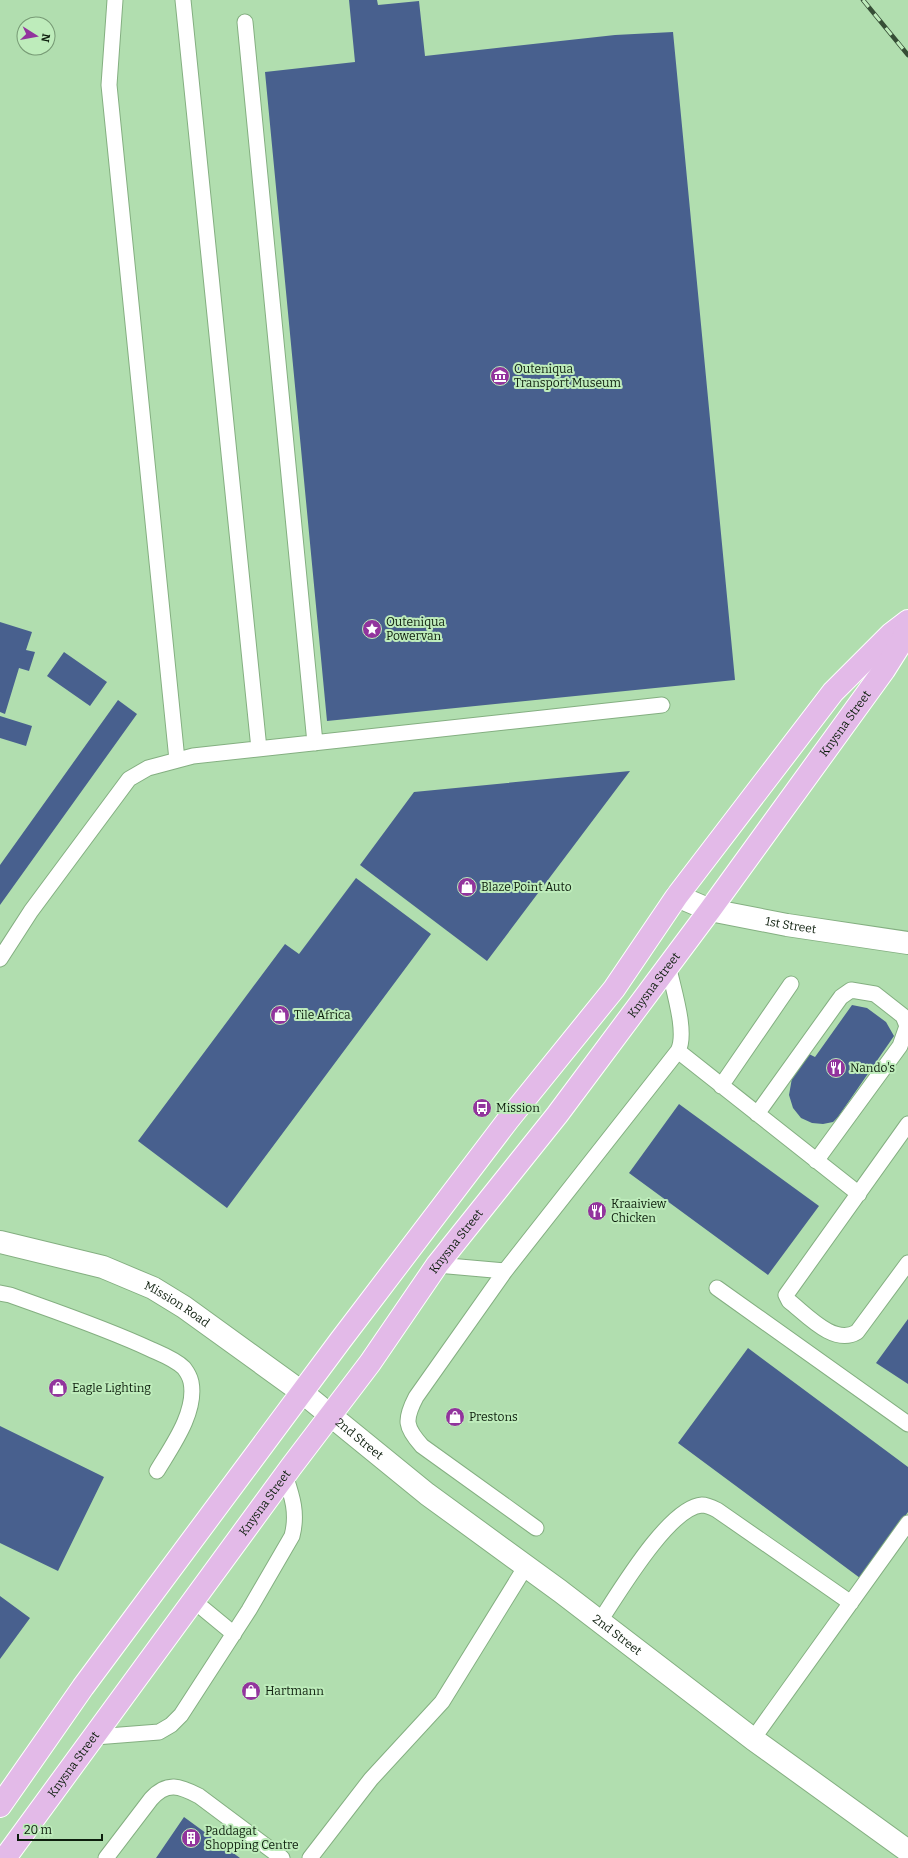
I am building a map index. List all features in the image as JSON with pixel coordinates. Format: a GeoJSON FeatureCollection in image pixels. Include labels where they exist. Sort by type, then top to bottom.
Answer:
{"type":"FeatureCollection","features":[{"type":"Feature","properties":{"kind":"highway","name":"Knysna Street"},"geometry":{"type":"LineString","coordinates":[[0,1806],[83,1687],[303,1393],[345,1334],[508,1120],[614,989],[677,896],[833,692],[891,634],[908,621]]}},
{"type":"Feature","properties":{"kind":"highway","name":"Knysna Street"},"geometry":{"type":"LineString","coordinates":[[5,1858],[285,1475],[370,1363],[437,1265],[557,1115],[668,964],[710,910],[884,670],[901,643],[908,626]]}},
{"type":"Feature","properties":{"kind":"street","name":"1st Street"},"geometry":{"type":"LineString","coordinates":[[677,896],[710,910],[787,925],[908,944]]}},
{"type":"Feature","properties":{"kind":"street","name":"Mission Road"},"geometry":{"type":"LineString","coordinates":[[0,1242],[97,1265],[147,1285],[184,1307],[303,1393],[330,1416]]}},
{"type":"Feature","properties":{"kind":"street","name":"2nd Street"},"geometry":{"type":"LineString","coordinates":[[330,1416],[427,1494],[600,1621],[753,1738],[908,1851]]}},
{"type":"Feature","properties":{"kind":"lane"},"geometry":{"type":"LineString","coordinates":[[115,0],[109,85],[177,760]]}},
{"type":"Feature","properties":{"kind":"lane"},"geometry":{"type":"LineString","coordinates":[[183,0],[259,749]]}},
{"type":"Feature","properties":{"kind":"lane"},"geometry":{"type":"LineString","coordinates":[[245,22],[315,742]]}},
{"type":"Feature","properties":{"kind":"lane"},"geometry":{"type":"LineString","coordinates":[[0,959],[31,911],[129,780],[148,768],[193,756],[662,705]]}},
{"type":"Feature","properties":{"kind":"lane"},"geometry":{"type":"LineString","coordinates":[[536,1528],[422,1446],[411,1434],[407,1422],[408,1411],[416,1397],[505,1271],[678,1051],[681,1045],[681,1030],[668,964]]}},
{"type":"Feature","properties":{"kind":"lane"},"geometry":{"type":"LineString","coordinates":[[721,1086],[791,984]]}},
{"type":"Feature","properties":{"kind":"lane"},"geometry":{"type":"LineString","coordinates":[[757,1114],[841,997],[851,990],[875,994],[903,1016],[907,1026],[900,1046],[816,1161]]}},
{"type":"Feature","properties":{"kind":"lane"},"geometry":{"type":"LineString","coordinates":[[678,1051],[859,1194]]}},
{"type":"Feature","properties":{"kind":"lane"},"geometry":{"type":"LineString","coordinates":[[908,1124],[786,1295],[789,1301],[832,1333],[841,1337],[851,1336],[857,1332],[908,1263]]}},
{"type":"Feature","properties":{"kind":"lane"},"geometry":{"type":"LineString","coordinates":[[437,1265],[505,1271]]}},
{"type":"Feature","properties":{"kind":"lane"},"geometry":{"type":"LineString","coordinates":[[717,1288],[908,1424]]}},
{"type":"Feature","properties":{"kind":"lane"},"geometry":{"type":"LineString","coordinates":[[0,1293],[10,1295],[131,1340],[173,1360],[184,1368],[189,1375],[191,1383],[190,1400],[184,1427],[157,1471]]}},
{"type":"Feature","properties":{"kind":"lane"},"geometry":{"type":"LineString","coordinates":[[95,1736],[159,1732],[171,1725],[180,1715],[234,1634],[292,1536],[295,1523],[294,1504],[285,1475]]}},
{"type":"Feature","properties":{"kind":"lane"},"geometry":{"type":"LineString","coordinates":[[600,1621],[652,1543],[680,1516],[694,1507],[704,1505],[717,1510],[851,1603]]}},
{"type":"Feature","properties":{"kind":"lane"},"geometry":{"type":"LineString","coordinates":[[753,1738],[908,1523]]}},
{"type":"Feature","properties":{"kind":"lane"},"geometry":{"type":"LineString","coordinates":[[310,1858],[371,1779],[442,1702],[526,1566]]}},
{"type":"Feature","properties":{"kind":"lane"},"geometry":{"type":"LineString","coordinates":[[194,1601],[234,1634]]}},
{"type":"Feature","properties":{"kind":"lane"},"geometry":{"type":"LineString","coordinates":[[106,1858],[151,1799],[159,1790],[168,1786],[185,1789],[199,1796],[282,1858]]}},
{"type":"Feature","properties":{"kind":"building","name":"Outeniqua Transport Museum"},"geometry":{"type":"Polygon","coordinates":[[[349,0],[377,0],[378,5],[419,1],[425,56],[615,35],[673,32],[735,680],[327,721],[265,72],[355,62],[349,0]]]}},
{"type":"Feature","properties":{"kind":"building"},"geometry":{"type":"Polygon","coordinates":[[[0,622],[32,632],[26,650],[35,652],[29,671],[19,668],[5,714],[0,712],[0,622]]]}},
{"type":"Feature","properties":{"kind":"building"},"geometry":{"type":"Polygon","coordinates":[[[64,652],[107,682],[90,706],[47,676],[64,652]]]}},
{"type":"Feature","properties":{"kind":"building"},"geometry":{"type":"Polygon","coordinates":[[[118,700],[137,714],[0,905],[0,865],[118,700]]]}},
{"type":"Feature","properties":{"kind":"building"},"geometry":{"type":"Polygon","coordinates":[[[0,716],[32,726],[26,746],[0,738],[0,716]]]}},
{"type":"Feature","properties":{"kind":"building"},"geometry":{"type":"Polygon","coordinates":[[[630,771],[487,961],[360,865],[414,792],[630,771]]]}},
{"type":"Feature","properties":{"kind":"building"},"geometry":{"type":"Polygon","coordinates":[[[356,878],[431,934],[227,1208],[138,1141],[285,944],[299,954],[356,878]]]}},
{"type":"Feature","properties":{"kind":"building","name":"Nando's"},"geometry":{"type":"Polygon","coordinates":[[[852,1005],[867,1008],[886,1022],[894,1036],[838,1117],[833,1122],[823,1124],[812,1123],[801,1118],[793,1108],[789,1095],[792,1078],[809,1054],[815,1057],[852,1005]]]}},
{"type":"Feature","properties":{"kind":"building"},"geometry":{"type":"Polygon","coordinates":[[[679,1104],[819,1206],[768,1275],[629,1173],[679,1104]]]}},
{"type":"Feature","properties":{"kind":"building"},"geometry":{"type":"Polygon","coordinates":[[[908,1319],[908,1384],[876,1363],[908,1319]]]}},
{"type":"Feature","properties":{"kind":"building"},"geometry":{"type":"Polygon","coordinates":[[[748,1348],[908,1467],[908,1512],[860,1578],[678,1443],[748,1348]]]}},
{"type":"Feature","properties":{"kind":"building"},"geometry":{"type":"Polygon","coordinates":[[[0,1426],[104,1477],[58,1571],[0,1543],[0,1426]]]}},
{"type":"Feature","properties":{"kind":"building"},"geometry":{"type":"Polygon","coordinates":[[[0,1596],[30,1618],[0,1659],[0,1596]]]}},
{"type":"Feature","properties":{"kind":"building","name":"Paddagat Shopping Centre"},"geometry":{"type":"Polygon","coordinates":[[[184,1817],[240,1858],[156,1858],[184,1817]]]}},
{"type":"Feature","properties":{"kind":"railway"},"geometry":{"type":"LineString","coordinates":[[863,0],[908,55]]}},
{"type":"Feature","properties":{"kind":"place","name":"Outeniqua Transport Museum"},"geometry":{"type":"Point","coordinates":[500,376]}},
{"type":"Feature","properties":{"kind":"place","name":"Outeniqua Powervan"},"geometry":{"type":"Point","coordinates":[372,629]}},
{"type":"Feature","properties":{"kind":"place","name":"Blaze Point Auto"},"geometry":{"type":"Point","coordinates":[467,887]}},
{"type":"Feature","properties":{"kind":"place","name":"Tile Africa"},"geometry":{"type":"Point","coordinates":[280,1015]}},
{"type":"Feature","properties":{"kind":"place","name":"Nando's"},"geometry":{"type":"Point","coordinates":[836,1068]}},
{"type":"Feature","properties":{"kind":"place","name":"Mission"},"geometry":{"type":"Point","coordinates":[482,1108]}},
{"type":"Feature","properties":{"kind":"place","name":"Kraaiview Chicken"},"geometry":{"type":"Point","coordinates":[597,1211]}},
{"type":"Feature","properties":{"kind":"place","name":"Eagle Lighting"},"geometry":{"type":"Point","coordinates":[58,1388]}},
{"type":"Feature","properties":{"kind":"place","name":"Prestons"},"geometry":{"type":"Point","coordinates":[455,1417]}},
{"type":"Feature","properties":{"kind":"place","name":"Hartmann"},"geometry":{"type":"Point","coordinates":[251,1691]}},
{"type":"Feature","properties":{"kind":"place","name":"Paddagat Shopping Centre"},"geometry":{"type":"Point","coordinates":[191,1838]}}]}
